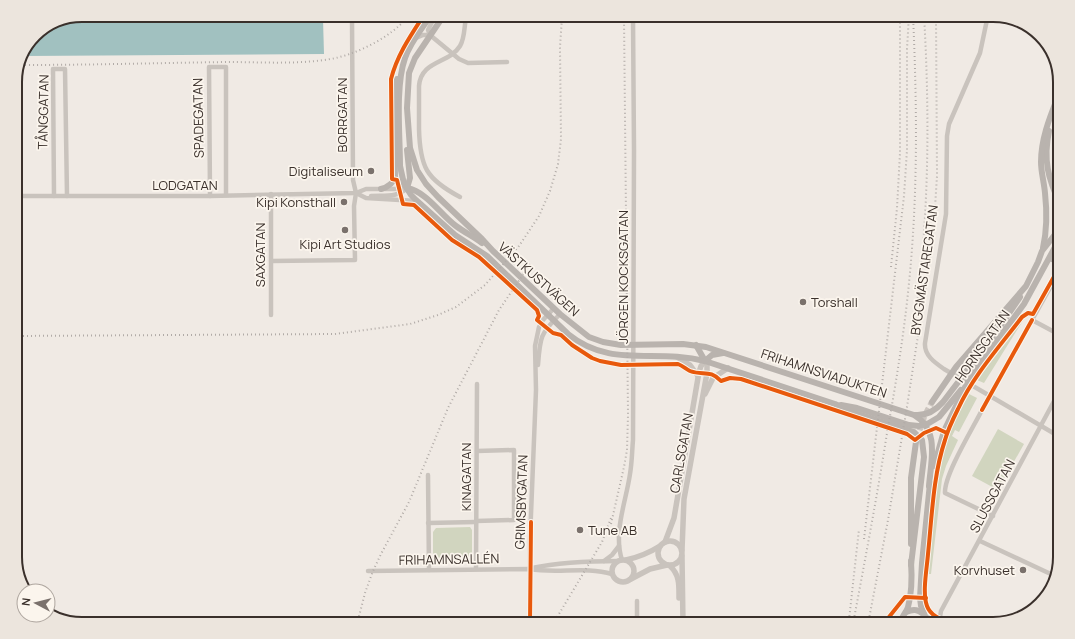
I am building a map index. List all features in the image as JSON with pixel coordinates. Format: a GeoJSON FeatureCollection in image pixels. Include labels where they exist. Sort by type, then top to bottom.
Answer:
{"type":"FeatureCollection","features":[{"type":"Feature","properties":{"kind":"main road","name":"VÄSTKUSTVÄGEN"},"geometry":{"type":"LineString","coordinates":[[425,22],[411,44],[405,58],[400,82],[400,166],[403,180],[411,195],[455,235],[487,256],[523,289],[553,321],[584,345],[600,352],[621,356],[673,355]]}},
{"type":"Feature","properties":{"kind":"main road","name":"VÄSTKUSTVÄGEN"},"geometry":{"type":"LineString","coordinates":[[439,22],[415,58],[407,82],[410,148],[414,163],[421,177],[431,191],[560,314],[589,337],[603,342],[621,345],[683,344],[726,353]]}},
{"type":"Feature","properties":{"kind":"main road"},"geometry":{"type":"LineString","coordinates":[[381,189],[392,184],[395,177],[395,96],[398,74],[405,58]]}},
{"type":"Feature","properties":{"kind":"main road"},"geometry":{"type":"LineString","coordinates":[[1042,251],[1045,236],[1046,206],[1041,162],[1045,131],[1053,110]]}},
{"type":"Feature","properties":{"kind":"main road"},"geometry":{"type":"LineString","coordinates":[[1053,117],[1046,152],[1048,174],[1053,186]]}},
{"type":"Feature","properties":{"kind":"main road","name":"VÄSTKUSTVÄGEN"},"geometry":{"type":"LineString","coordinates":[[407,188],[410,178],[407,153],[408,120]]}},
{"type":"Feature","properties":{"kind":"main road"},"geometry":{"type":"LineString","coordinates":[[407,188],[421,194],[455,225],[491,249]]}},
{"type":"Feature","properties":{"kind":"main road","name":"HORNSGATAN"},"geometry":{"type":"LineString","coordinates":[[932,402],[956,368],[1026,286],[1042,251],[1053,237]]}},
{"type":"Feature","properties":{"kind":"main road","name":"HORNSGATAN"},"geometry":{"type":"LineString","coordinates":[[924,615],[920,602],[920,584],[929,486],[936,455],[944,431],[960,388],[970,377],[1024,304],[1053,253]]}},
{"type":"Feature","properties":{"kind":"main road"},"geometry":{"type":"LineString","coordinates":[[1047,265],[1053,258]]}},
{"type":"Feature","properties":{"kind":"main road","name":"FRIHAMNSVIADUKTEN"},"geometry":{"type":"LineString","coordinates":[[673,355],[705,360],[835,404],[857,408],[911,428],[926,425],[939,417],[960,388],[966,372],[1010,312],[1026,286]]}},
{"type":"Feature","properties":{"kind":"main road"},"geometry":{"type":"LineString","coordinates":[[696,346],[705,360],[712,355],[726,353]]}},
{"type":"Feature","properties":{"kind":"main road","name":"FRIHAMNSVIADUKTEN"},"geometry":{"type":"LineString","coordinates":[[726,353],[914,415],[923,415],[934,411],[960,388]]}},
{"type":"Feature","properties":{"kind":"main road","name":"FRIHAMNSVIADUKTEN"},"geometry":{"type":"LineString","coordinates":[[914,415],[926,425]]}},
{"type":"Feature","properties":{"kind":"main road"},"geometry":{"type":"LineString","coordinates":[[926,425],[932,441],[929,486]]}},
{"type":"Feature","properties":{"kind":"main road"},"geometry":{"type":"LineString","coordinates":[[911,428],[922,440],[924,456],[911,565]]}},
{"type":"Feature","properties":{"kind":"main road"},"geometry":{"type":"LineString","coordinates":[[902,617],[906,612],[910,598],[911,478],[916,442]]}},
{"type":"Feature","properties":{"kind":"main road"},"geometry":{"type":"LineString","coordinates":[[906,612],[917,610],[924,615]]}},
{"type":"Feature","properties":{"kind":"street","name":"BORRGATAN"},"geometry":{"type":"LineString","coordinates":[[271,261],[355,260],[354,206],[356,193],[353,180],[352,22]]}},
{"type":"Feature","properties":{"kind":"street"},"geometry":{"type":"LineString","coordinates":[[430,35],[428,30],[432,22]]}},
{"type":"Feature","properties":{"kind":"street"},"geometry":{"type":"LineString","coordinates":[[460,197],[445,189],[430,175],[423,162],[420,146],[420,80],[424,71],[444,59],[460,46],[465,22]]}},
{"type":"Feature","properties":{"kind":"street","name":"JÖRGEN KOCKSGATAN"},"geometry":{"type":"LineString","coordinates":[[622,560],[619,546],[622,516],[631,473],[633,440],[634,150],[632,22]]}},
{"type":"Feature","properties":{"kind":"street","name":"BYGGMÄSTAREGATAN"},"geometry":{"type":"LineString","coordinates":[[987,22],[980,53],[949,124],[947,136],[946,214],[924,346],[930,358],[944,369],[1053,433]]}},
{"type":"Feature","properties":{"kind":"street"},"geometry":{"type":"LineString","coordinates":[[415,38],[423,34],[430,35],[459,59],[468,63],[506,62]]}},
{"type":"Feature","properties":{"kind":"street","name":"SPADEGATAN"},"geometry":{"type":"LineString","coordinates":[[210,196],[209,67],[226,67],[226,195]]}},
{"type":"Feature","properties":{"kind":"street","name":"TÅNGGATAN"},"geometry":{"type":"LineString","coordinates":[[54,196],[53,69],[65,69],[67,196]]}},
{"type":"Feature","properties":{"kind":"street"},"geometry":{"type":"LineString","coordinates":[[366,198],[372,196],[396,195],[407,188]]}},
{"type":"Feature","properties":{"kind":"street","name":"LODGATAN"},"geometry":{"type":"LineString","coordinates":[[22,196],[210,196],[356,193],[366,189],[407,188]]}},
{"type":"Feature","properties":{"kind":"street","name":"LODGATAN"},"geometry":{"type":"LineString","coordinates":[[356,193],[366,198],[410,200],[418,202]]}},
{"type":"Feature","properties":{"kind":"street","name":"SAXGATAN"},"geometry":{"type":"LineString","coordinates":[[271,194],[271,315]]}},
{"type":"Feature","properties":{"kind":"street"},"geometry":{"type":"LineString","coordinates":[[1053,282],[1032,320],[1053,331]]}},
{"type":"Feature","properties":{"kind":"street","name":"GRIMSBYGATAN"},"geometry":{"type":"LineString","coordinates":[[530,617],[530,539],[536,380],[536,338],[539,327],[554,308]]}},
{"type":"Feature","properties":{"kind":"street","name":"GRIMSBYGATAN"},"geometry":{"type":"LineString","coordinates":[[536,380],[542,337],[547,328],[560,314]]}},
{"type":"Feature","properties":{"kind":"street"},"geometry":{"type":"LineString","coordinates":[[673,355],[690,365],[698,377]]}},
{"type":"Feature","properties":{"kind":"street","name":"CARLSGATAN"},"geometry":{"type":"LineString","coordinates":[[663,544],[674,518],[698,377],[701,366],[705,360]]}},
{"type":"Feature","properties":{"kind":"street","name":"CARLSGATAN"},"geometry":{"type":"LineString","coordinates":[[682,617],[684,500],[706,373],[707,364],[705,360]]}},
{"type":"Feature","properties":{"kind":"street"},"geometry":{"type":"LineString","coordinates":[[701,403],[713,378],[726,368]]}},
{"type":"Feature","properties":{"kind":"street","name":"KINAGATAN"},"geometry":{"type":"LineString","coordinates":[[476,569],[478,384]]}},
{"type":"Feature","properties":{"kind":"street","name":"SLUSSGATAN"},"geometry":{"type":"LineString","coordinates":[[941,617],[941,611],[1053,403]]}},
{"type":"Feature","properties":{"kind":"street"},"geometry":{"type":"LineString","coordinates":[[982,410],[952,469],[946,483],[945,493],[993,516]]}},
{"type":"Feature","properties":{"kind":"street"},"geometry":{"type":"LineString","coordinates":[[428,522],[514,520],[514,450],[477,451]]}},
{"type":"Feature","properties":{"kind":"street"},"geometry":{"type":"LineString","coordinates":[[428,475],[429,570]]}},
{"type":"Feature","properties":{"kind":"street"},"geometry":{"type":"LineString","coordinates":[[980,541],[1051,574]]}},
{"type":"Feature","properties":{"kind":"street"},"geometry":{"type":"LineString","coordinates":[[631,579],[633,576],[633,567],[629,562],[622,560],[613,566],[612,574],[616,579],[620,582],[626,582],[650,569],[669,566],[678,563],[682,553],[680,546],[675,542],[663,544],[658,551],[658,557],[663,563],[669,566]]}},
{"type":"Feature","properties":{"kind":"street","name":"FRIHAMNSALLÉN"},"geometry":{"type":"LineString","coordinates":[[368,571],[530,569],[544,566],[622,560],[648,553],[663,544]]}},
{"type":"Feature","properties":{"kind":"street"},"geometry":{"type":"LineString","coordinates":[[604,561],[612,555],[619,546]]}},
{"type":"Feature","properties":{"kind":"street","name":"CARLSGATAN"},"geometry":{"type":"LineString","coordinates":[[669,566],[676,573],[678,578],[681,617]]}},
{"type":"Feature","properties":{"kind":"street","name":"FRIHAMNSALLÉN"},"geometry":{"type":"LineString","coordinates":[[530,569],[544,572],[600,570],[612,574]]}},
{"type":"Feature","properties":{"kind":"street"},"geometry":{"type":"LineString","coordinates":[[637,601],[637,617]]}},
{"type":"Feature","properties":{"kind":"street"},"geometry":{"type":"LineString","coordinates":[[924,615],[928,617]]}},
{"type":"Feature","properties":{"kind":"green space"},"geometry":{"type":"Polygon","coordinates":[[[1024,319],[984,383],[977,380],[1024,319]]]}},
{"type":"Feature","properties":{"kind":"green space"},"geometry":{"type":"Polygon","coordinates":[[[969,394],[977,398],[959,432],[955,430],[952,436],[958,440],[946,466],[942,479],[931,574],[928,574],[938,476],[946,444],[959,412],[969,394]]]}},
{"type":"Feature","properties":{"kind":"green space"},"geometry":{"type":"Polygon","coordinates":[[[998,429],[1024,444],[998,490],[972,476],[998,429]]]}},
{"type":"Feature","properties":{"kind":"green space"},"geometry":{"type":"Polygon","coordinates":[[[470,527],[472,530],[472,557],[470,560],[435,561],[433,556],[433,532],[436,528],[470,527]]]}},
{"type":"Feature","properties":{"kind":"water"},"geometry":{"type":"Polygon","coordinates":[[[82,22],[323,22],[324,54],[28,56],[39,39],[48,32],[70,23],[82,22]]]}},
{"type":"Feature","properties":{"kind":"tunnel"},"geometry":{"type":"LineString","coordinates":[[917,439],[924,417],[932,402]]}},
{"type":"Feature","properties":{"kind":"railway"},"geometry":{"type":"LineString","coordinates":[[24,65],[309,62],[336,58],[365,48],[384,37],[403,22]]}},
{"type":"Feature","properties":{"kind":"railway"},"geometry":{"type":"LineString","coordinates":[[22,336],[335,334],[410,324],[438,315],[456,307],[485,285],[519,246],[539,216],[550,191],[558,164],[561,139],[560,47],[562,22]]}},
{"type":"Feature","properties":{"kind":"railway"},"geometry":{"type":"LineString","coordinates":[[611,524],[627,450],[628,415],[624,22]]}},
{"type":"Feature","properties":{"kind":"railway"},"geometry":{"type":"LineString","coordinates":[[891,267],[897,208],[900,153],[900,22]]}},
{"type":"Feature","properties":{"kind":"railway"},"geometry":{"type":"LineString","coordinates":[[864,539],[904,196],[907,150],[907,49],[909,22]]}},
{"type":"Feature","properties":{"kind":"railway"},"geometry":{"type":"LineString","coordinates":[[854,617],[897,377],[909,283],[914,216],[916,149],[913,22]]}},
{"type":"Feature","properties":{"kind":"railway"},"geometry":{"type":"LineString","coordinates":[[914,326],[923,249],[927,171],[927,93],[924,22]]}},
{"type":"Feature","properties":{"kind":"railway"},"geometry":{"type":"LineString","coordinates":[[869,617],[888,520],[906,413],[934,223],[937,176],[936,22]]}},
{"type":"Feature","properties":{"kind":"railway"},"geometry":{"type":"LineString","coordinates":[[359,617],[373,571],[409,502],[448,408],[499,310],[531,263]]}},
{"type":"Feature","properties":{"kind":"railway"},"geometry":{"type":"LineString","coordinates":[[557,617],[602,542],[611,518]]}},
{"type":"Feature","properties":{"kind":"railway"},"geometry":{"type":"LineString","coordinates":[[849,617],[859,529]]}},
{"type":"Feature","properties":{"kind":"cycle path"},"geometry":{"type":"LineString","coordinates":[[419,22],[400,55],[391,79],[392,179],[397,180],[403,204],[414,205],[452,240],[479,257],[537,310],[539,316],[537,320],[553,333],[561,335],[572,345],[592,358],[600,361],[621,365],[678,364],[690,371],[713,375],[721,381],[730,378],[741,379],[907,434],[915,440],[924,433],[936,428],[947,433]]}},
{"type":"Feature","properties":{"kind":"cycle path"},"geometry":{"type":"LineString","coordinates":[[937,617],[931,613],[927,606],[925,580],[935,482],[946,436],[952,420],[964,397],[979,373],[1022,317],[1028,313],[1033,314],[1053,278]]}},
{"type":"Feature","properties":{"kind":"cycle path"},"geometry":{"type":"LineString","coordinates":[[982,410],[1032,320]]}},
{"type":"Feature","properties":{"kind":"cycle path"},"geometry":{"type":"LineString","coordinates":[[530,617],[531,522]]}},
{"type":"Feature","properties":{"kind":"cycle path"},"geometry":{"type":"LineString","coordinates":[[889,617],[905,597],[926,598]]}},
{"type":"Feature","properties":{"kind":"place","name":"Digitaliseum"},"geometry":{"type":"Point","coordinates":[371,171]}},
{"type":"Feature","properties":{"kind":"place","name":"Kipi Konsthall"},"geometry":{"type":"Point","coordinates":[344,202]}},
{"type":"Feature","properties":{"kind":"place","name":"Kipi Art Studios"},"geometry":{"type":"Point","coordinates":[345,230]}},
{"type":"Feature","properties":{"kind":"place","name":"Torshall"},"geometry":{"type":"Point","coordinates":[803,302]}},
{"type":"Feature","properties":{"kind":"place","name":"Tune AB"},"geometry":{"type":"Point","coordinates":[580,530]}},
{"type":"Feature","properties":{"kind":"place","name":"Korvhuset"},"geometry":{"type":"Point","coordinates":[1023,570]}}]}
